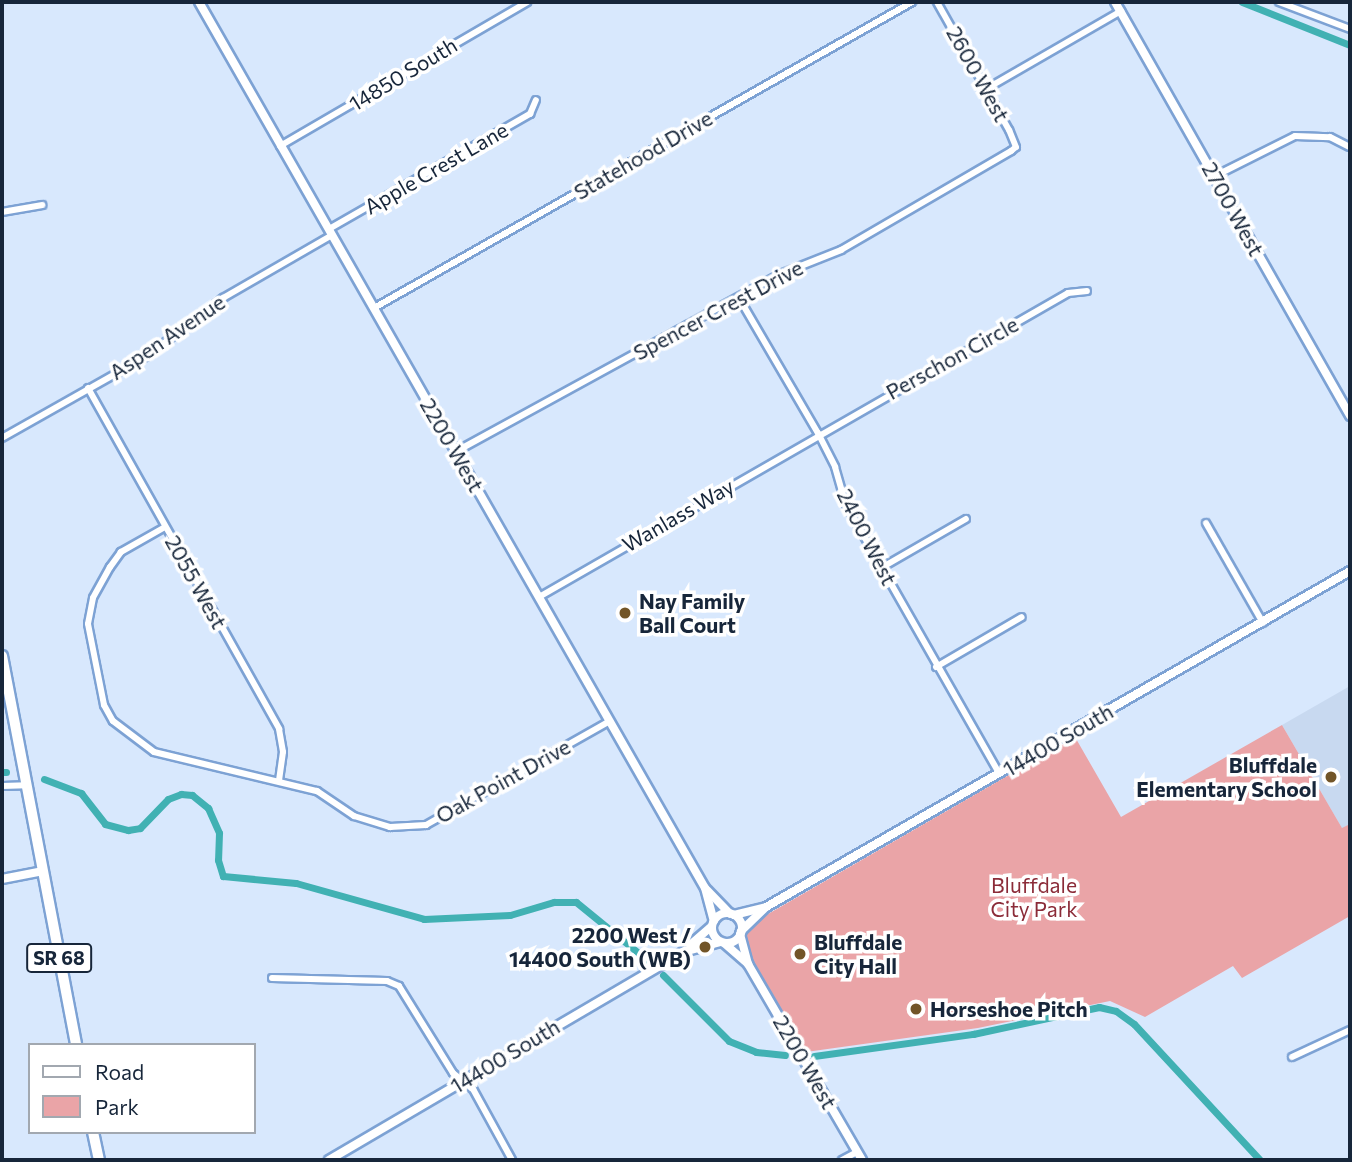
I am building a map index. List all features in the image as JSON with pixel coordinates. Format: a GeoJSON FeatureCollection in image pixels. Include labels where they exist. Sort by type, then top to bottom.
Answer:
{"type":"FeatureCollection","features":[{"type":"Feature","properties":{"kind":"main road","name":"SR 68"},"geometry":{"type":"LineString","coordinates":[[2,656],[76,1043]]}},
{"type":"Feature","properties":{"kind":"main road"},"geometry":{"type":"LineString","coordinates":[[93,1134],[99,1160]]}},
{"type":"Feature","properties":{"kind":"street","name":"2200 West"},"geometry":{"type":"LineString","coordinates":[[198,2],[705,888],[732,914],[741,933],[748,964],[859,1156]]}},
{"type":"Feature","properties":{"kind":"street","name":"14850 South"},"geometry":{"type":"LineString","coordinates":[[280,146],[527,2]]}},
{"type":"Feature","properties":{"kind":"street","name":"Statehood Drive"},"geometry":{"type":"LineString","coordinates":[[374,308],[912,2]]}},
{"type":"Feature","properties":{"kind":"street","name":"2600 West"},"geometry":{"type":"LineString","coordinates":[[937,2],[1016,147]]}},
{"type":"Feature","properties":{"kind":"street","name":"2700 West"},"geometry":{"type":"LineString","coordinates":[[1115,2],[1350,416]]}},
{"type":"Feature","properties":{"kind":"street"},"geometry":{"type":"LineString","coordinates":[[1279,2],[1350,29]]}},
{"type":"Feature","properties":{"kind":"street"},"geometry":{"type":"LineString","coordinates":[[986,89],[1121,11]]}},
{"type":"Feature","properties":{"kind":"street","name":"Apple Crest Lane"},"geometry":{"type":"LineString","coordinates":[[330,232],[530,114],[536,100]]}},
{"type":"Feature","properties":{"kind":"street"},"geometry":{"type":"LineString","coordinates":[[1215,176],[1295,136],[1330,137],[1350,147]]}},
{"type":"Feature","properties":{"kind":"street","name":"Spencer Crest Drive"},"geometry":{"type":"LineString","coordinates":[[455,452],[778,275],[841,250],[1016,147]]}},
{"type":"Feature","properties":{"kind":"street"},"geometry":{"type":"LineString","coordinates":[[2,212],[42,205]]}},
{"type":"Feature","properties":{"kind":"street","name":"Aspen Avenue"},"geometry":{"type":"LineString","coordinates":[[2,438],[147,356],[223,298],[330,232]]}},
{"type":"Feature","properties":{"kind":"street","name":"Perschon Circle"},"geometry":{"type":"LineString","coordinates":[[818,433],[1069,293],[1087,291]]}},
{"type":"Feature","properties":{"kind":"street","name":"2400 West"},"geometry":{"type":"LineString","coordinates":[[739,298],[818,433],[835,467],[845,503],[936,667],[999,773]]}},
{"type":"Feature","properties":{"kind":"street","name":"2055 West"},"geometry":{"type":"LineString","coordinates":[[88,388],[279,729],[283,752],[279,781]]}},
{"type":"Feature","properties":{"kind":"street","name":"Wanlass Way"},"geometry":{"type":"LineString","coordinates":[[539,597],[818,433]]}},
{"type":"Feature","properties":{"kind":"street"},"geometry":{"type":"LineString","coordinates":[[881,568],[966,519]]}},
{"type":"Feature","properties":{"kind":"street"},"geometry":{"type":"LineString","coordinates":[[1206,523],[1263,623]]}},
{"type":"Feature","properties":{"kind":"street","name":"Oak Point Drive"},"geometry":{"type":"LineString","coordinates":[[165,527],[121,552],[97,590],[88,638],[98,690],[113,721],[154,752],[220,765],[317,791],[354,816],[390,827],[426,825],[608,722]]}},
{"type":"Feature","properties":{"kind":"street","name":"14400 South"},"geometry":{"type":"LineString","coordinates":[[683,952],[723,942],[741,933],[766,907],[1350,571]]}},
{"type":"Feature","properties":{"kind":"street"},"geometry":{"type":"LineString","coordinates":[[936,667],[1022,617]]}},
{"type":"Feature","properties":{"kind":"street"},"geometry":{"type":"LineString","coordinates":[[2,786],[26,785]]}},
{"type":"Feature","properties":{"kind":"street"},"geometry":{"type":"LineString","coordinates":[[2,879],[43,871]]}},
{"type":"Feature","properties":{"kind":"street","name":"2200 West"},"geometry":{"type":"LineString","coordinates":[[705,888],[713,923],[723,942],[748,964]]}},
{"type":"Feature","properties":{"kind":"street","name":"14400 South"},"geometry":{"type":"LineString","coordinates":[[329,1160],[683,952],[713,923],[732,914],[766,907]]}},
{"type":"Feature","properties":{"kind":"street"},"geometry":{"type":"LineString","coordinates":[[272,978],[387,981],[400,986],[453,1073],[472,1088],[512,1160]]}},
{"type":"Feature","properties":{"kind":"street"},"geometry":{"type":"LineString","coordinates":[[1292,1057],[1350,1030]]}},
{"type":"Feature","properties":{"kind":"street"},"geometry":{"type":"LineString","coordinates":[[842,1160],[859,1156]]}},
{"type":"Feature","properties":{"kind":"shaded area","name":"Bluffdale Elementary School"},"geometry":{"type":"Polygon","coordinates":[[[1350,686],[1350,842],[1282,725],[1350,686]]]}},
{"type":"Feature","properties":{"kind":"green space","name":"Nay Family Ball Court"},"geometry":{"type":"Polygon","coordinates":[[[625,604],[631,607],[634,613],[631,619],[625,622],[619,619],[616,613],[619,607],[625,604]]]}},
{"type":"Feature","properties":{"kind":"green space","name":"Bluffdale City Park"},"geometry":{"type":"Polygon","coordinates":[[[1282,725],[1342,828],[1350,824],[1350,916],[1242,978],[1233,966],[1145,1017],[1110,1001],[978,1028],[806,1052],[749,957],[746,934],[761,918],[1075,737],[1121,817],[1282,725]]]}},
{"type":"Feature","properties":{"kind":"waterway"},"geometry":{"type":"LineString","coordinates":[[1242,2],[1350,45]]}},
{"type":"Feature","properties":{"kind":"waterway"},"geometry":{"type":"LineString","coordinates":[[44,779],[81,793],[105,824],[128,830],[140,828],[168,799],[181,794],[192,795],[208,808],[219,833],[218,860],[223,876],[296,883],[424,919],[510,915],[554,902],[576,902],[647,960]]}},
{"type":"Feature","properties":{"kind":"waterway"},"geometry":{"type":"LineString","coordinates":[[663,975],[729,1041],[756,1052],[785,1055]]}},
{"type":"Feature","properties":{"kind":"waterway"},"geometry":{"type":"LineString","coordinates":[[814,1056],[973,1034],[1099,1007],[1116,1011],[1134,1024],[1260,1160]]}},
{"type":"Feature","properties":{"kind":"place","name":"Nay Family Ball Court"},"geometry":{"type":"Point","coordinates":[625,613]}},
{"type":"Feature","properties":{"kind":"place","name":"Bluffdale Elementary School"},"geometry":{"type":"Point","coordinates":[1331,777]}},
{"type":"Feature","properties":{"kind":"place","name":"2200 West / 14400 South (WB)"},"geometry":{"type":"Point","coordinates":[705,947]}},
{"type":"Feature","properties":{"kind":"place","name":"Bluffdale City Hall"},"geometry":{"type":"Point","coordinates":[800,954]}},
{"type":"Feature","properties":{"kind":"place","name":"Horseshoe Pitch"},"geometry":{"type":"Point","coordinates":[916,1009]}}]}
